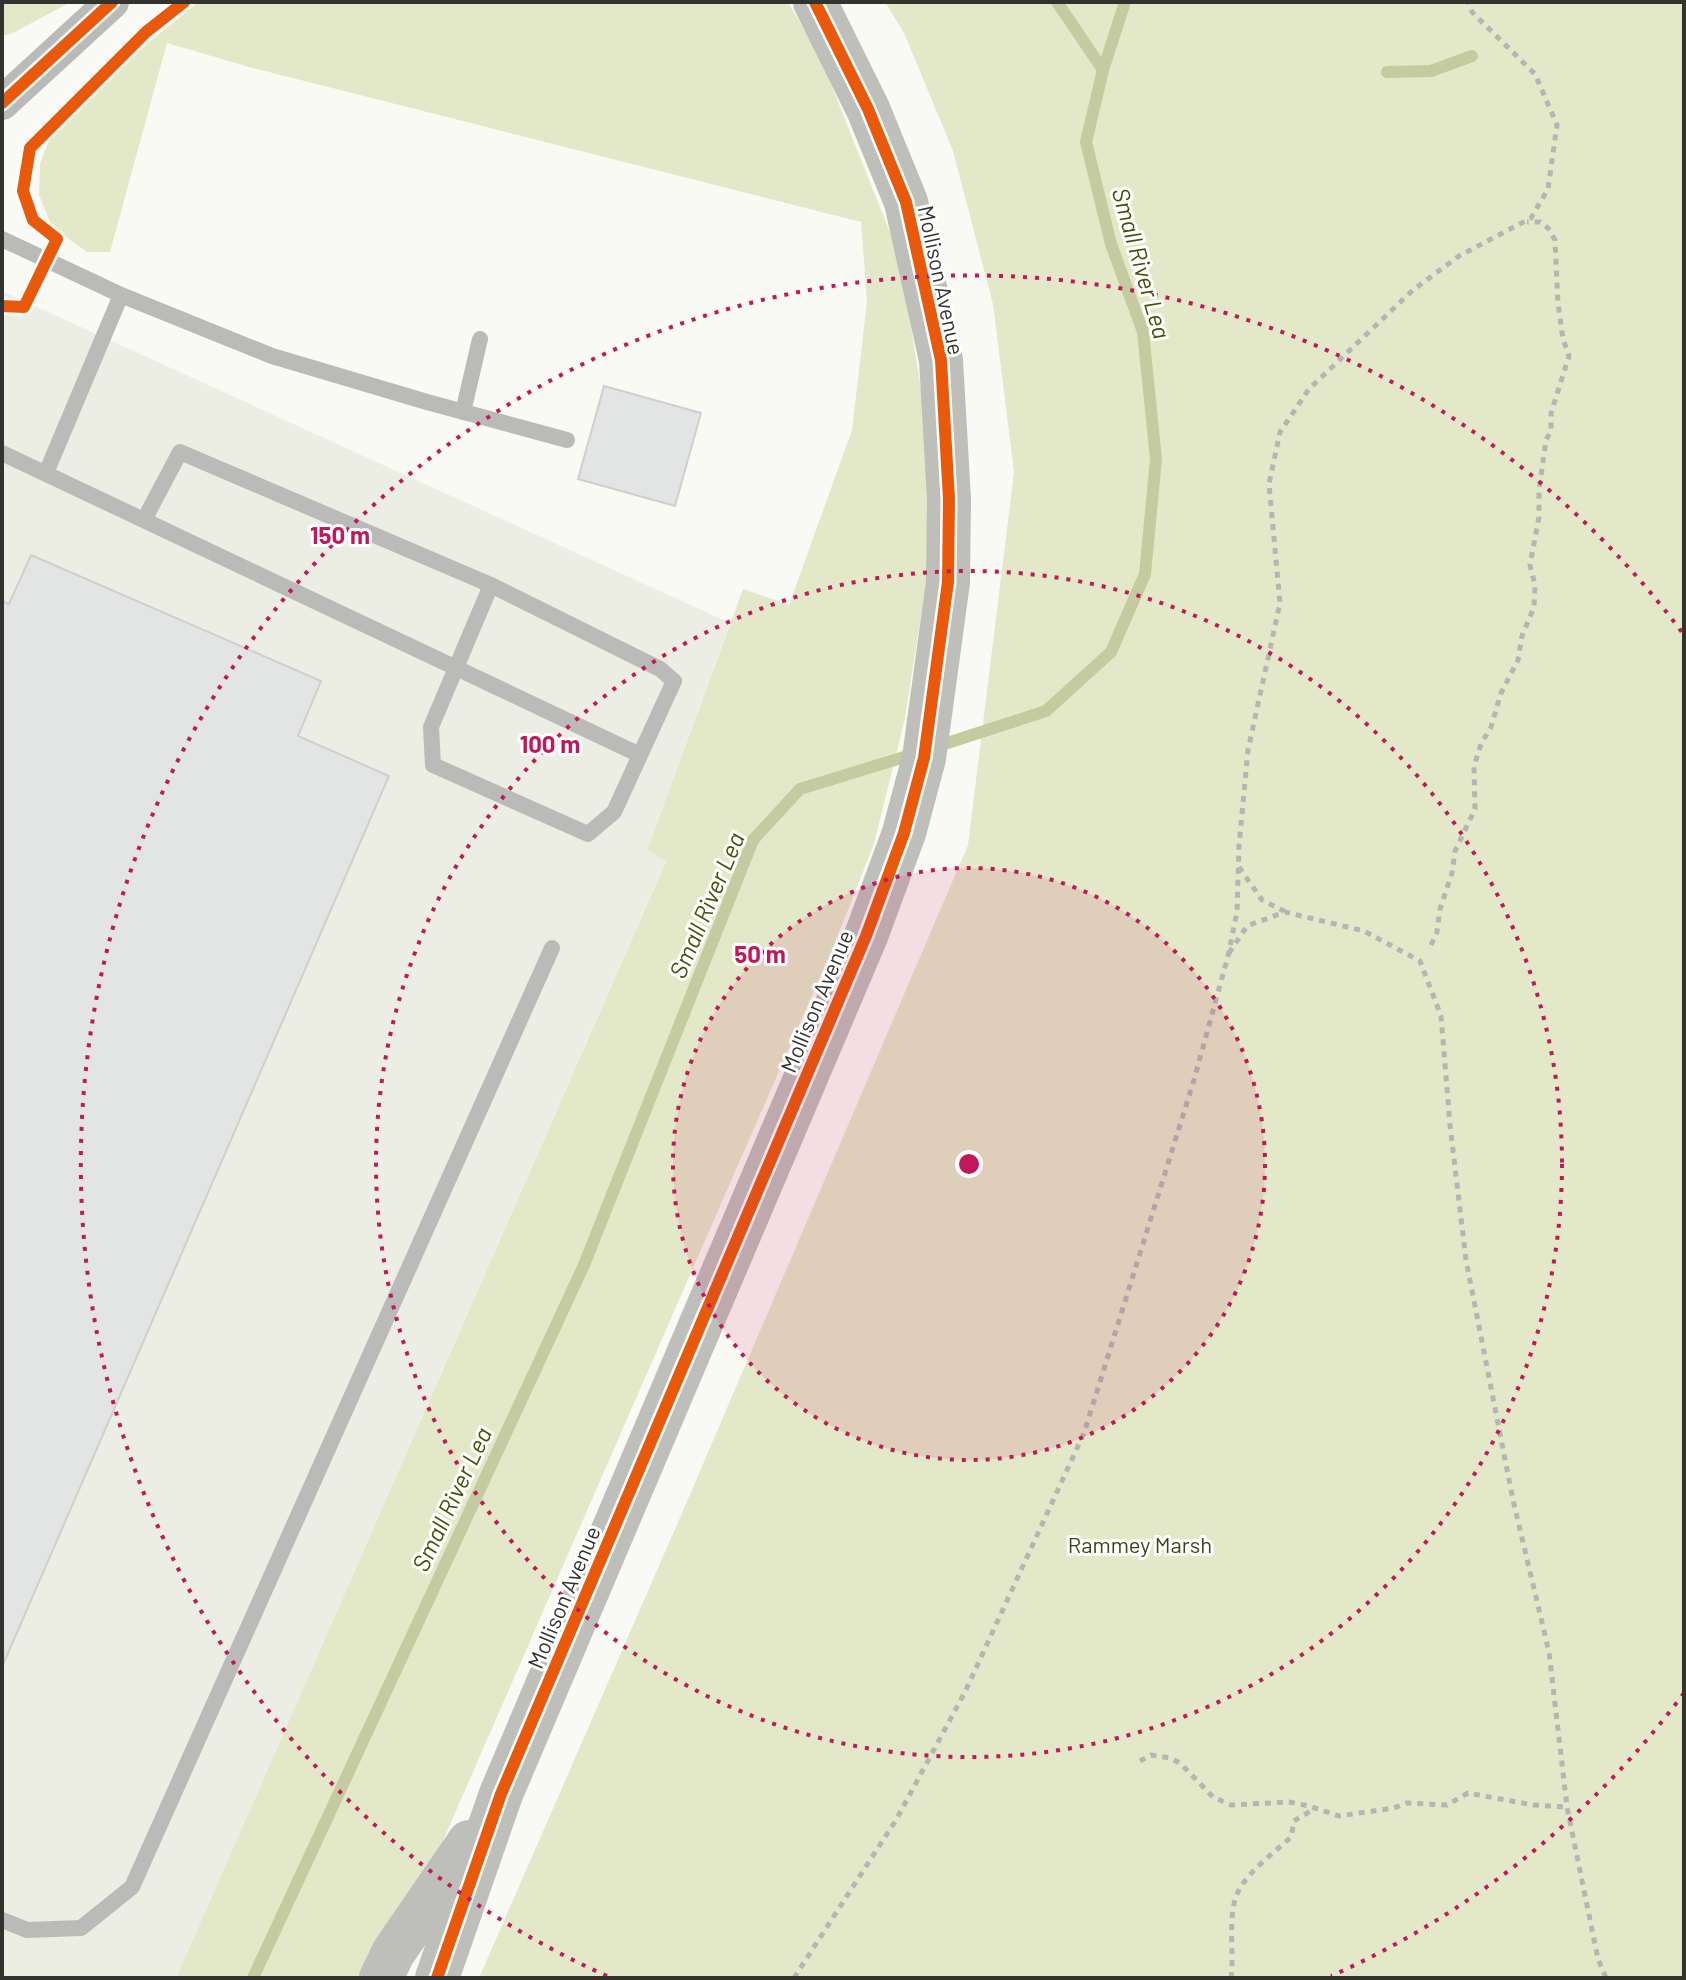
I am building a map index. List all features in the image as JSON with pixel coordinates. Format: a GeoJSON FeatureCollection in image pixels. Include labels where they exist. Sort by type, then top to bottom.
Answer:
{"type":"FeatureCollection","features":[{"type":"Feature","properties":{"kind":"main road","name":"Mollison Avenue"},"geometry":{"type":"LineString","coordinates":[[437,1978],[501,1794],[866,936],[904,833],[930,723],[948,582],[949,499],[941,360],[906,202],[868,109],[821,12]]}},
{"type":"Feature","properties":{"kind":"main road","name":"Mollison Avenue"},"geometry":{"type":"LineString","coordinates":[[381,1978],[393,1953],[501,1794]]}},
{"type":"Feature","properties":{"kind":"street"},"geometry":{"type":"LineString","coordinates":[[2,103],[112,2]]}},
{"type":"Feature","properties":{"kind":"lane"},"geometry":{"type":"LineString","coordinates":[[2,239],[121,295],[272,356],[567,440]]}},
{"type":"Feature","properties":{"kind":"lane"},"geometry":{"type":"LineString","coordinates":[[46,473],[121,295]]}},
{"type":"Feature","properties":{"kind":"lane"},"geometry":{"type":"LineString","coordinates":[[463,412],[480,339]]}},
{"type":"Feature","properties":{"kind":"lane"},"geometry":{"type":"LineString","coordinates":[[144,520],[180,452],[491,585],[660,669],[674,681],[614,812],[588,834],[433,765],[431,727],[491,585]]}},
{"type":"Feature","properties":{"kind":"lane"},"geometry":{"type":"LineString","coordinates":[[2,453],[640,755]]}},
{"type":"Feature","properties":{"kind":"lane"},"geometry":{"type":"LineString","coordinates":[[2,1920],[27,1930],[81,1928],[132,1887],[552,948]]}},
{"type":"Feature","properties":{"kind":"path"},"geometry":{"type":"LineString","coordinates":[[794,1978],[896,1820],[958,1705],[1084,1433],[1194,1080],[1237,912],[1248,750],[1280,603],[1269,484],[1280,432],[1309,389],[1413,290],[1459,256],[1531,218],[1548,189],[1557,125],[1535,74],[1472,12],[1468,2]]}},
{"type":"Feature","properties":{"kind":"path"},"geometry":{"type":"LineString","coordinates":[[1431,945],[1437,932],[1455,851],[1475,809],[1474,766],[1491,727],[1501,693],[1518,660],[1522,636],[1534,607],[1535,585],[1530,565],[1539,517],[1539,490],[1546,440],[1551,431],[1551,413],[1569,356],[1558,304],[1555,240],[1540,222],[1522,222]]}},
{"type":"Feature","properties":{"kind":"path"},"geometry":{"type":"LineString","coordinates":[[1238,866],[1262,900],[1285,912],[1364,931],[1420,961],[1441,1016],[1466,1260],[1513,1500],[1549,1652],[1567,1807],[1598,1959],[1606,1978]]}},
{"type":"Feature","properties":{"kind":"path"},"geometry":{"type":"LineString","coordinates":[[1228,956],[1247,926],[1285,912]]}},
{"type":"Feature","properties":{"kind":"path"},"geometry":{"type":"LineString","coordinates":[[1140,1761],[1151,1755],[1170,1758],[1180,1763],[1213,1797],[1231,1805],[1289,1802],[1339,1816],[1406,1803],[1447,1805],[1468,1793],[1533,1805],[1567,1807]]}},
{"type":"Feature","properties":{"kind":"path"},"geometry":{"type":"LineString","coordinates":[[1231,1978],[1233,1916],[1242,1883],[1270,1853],[1291,1837],[1294,1821],[1314,1809]]}},
{"type":"Feature","properties":{"kind":"shaded area"},"geometry":{"type":"Polygon","coordinates":[[[2,291],[730,623],[647,850],[666,860],[176,1978],[2,1978],[2,291]]]}},
{"type":"Feature","properties":{"kind":"green space"},"geometry":{"type":"Polygon","coordinates":[[[2,2],[71,2],[2,36],[2,2]]]}},
{"type":"Feature","properties":{"kind":"green space"},"geometry":{"type":"Polygon","coordinates":[[[198,2],[788,2],[821,59],[899,255],[927,425],[927,577],[905,718],[874,844],[834,945],[428,1875],[376,1978],[176,1978],[666,861],[647,850],[743,589],[789,605],[852,430],[867,301],[861,222],[249,67],[167,43],[110,252],[87,252],[52,227],[39,195],[40,164],[51,135],[122,64],[198,2]]]}},
{"type":"Feature","properties":{"kind":"green space","name":"Rammey Marsh"},"geometry":{"type":"Polygon","coordinates":[[[885,2],[1684,2],[1684,1978],[479,1978],[968,845],[1014,472],[993,304],[953,151],[904,33],[885,2]]]}},
{"type":"Feature","properties":{"kind":"building"},"geometry":{"type":"Polygon","coordinates":[[[604,386],[701,413],[675,506],[578,479],[604,386]]]}},
{"type":"Feature","properties":{"kind":"building"},"geometry":{"type":"Polygon","coordinates":[[[31,555],[321,681],[298,736],[389,776],[2,1667],[2,601],[9,604],[31,555]]]}},
{"type":"Feature","properties":{"kind":"waterway"},"geometry":{"type":"LineString","coordinates":[[1057,2],[1103,70]]}},
{"type":"Feature","properties":{"kind":"waterway","name":"Small River Lea"},"geometry":{"type":"LineString","coordinates":[[935,747],[1046,711],[1111,652],[1145,574],[1156,459],[1143,332],[1111,244],[1086,142],[1103,70],[1125,2]]}},
{"type":"Feature","properties":{"kind":"waterway"},"geometry":{"type":"LineString","coordinates":[[1387,72],[1431,71],[1472,56]]}},
{"type":"Feature","properties":{"kind":"waterway","name":"Small River Lea"},"geometry":{"type":"LineString","coordinates":[[253,1978],[584,1265],[753,840],[800,789],[914,754]]}},
{"type":"Feature","properties":{"kind":"cycle path"},"geometry":{"type":"LineString","coordinates":[[2,103],[112,2]]}},
{"type":"Feature","properties":{"kind":"cycle path"},"geometry":{"type":"LineString","coordinates":[[2,306],[24,307],[57,239],[33,220],[23,191],[30,148],[146,32],[184,2]]}},
{"type":"Feature","properties":{"kind":"cycle path"},"geometry":{"type":"LineString","coordinates":[[437,1978],[501,1794],[866,936],[904,833],[924,758],[948,582],[949,499],[941,360],[906,202],[868,109],[815,2]]}}]}
